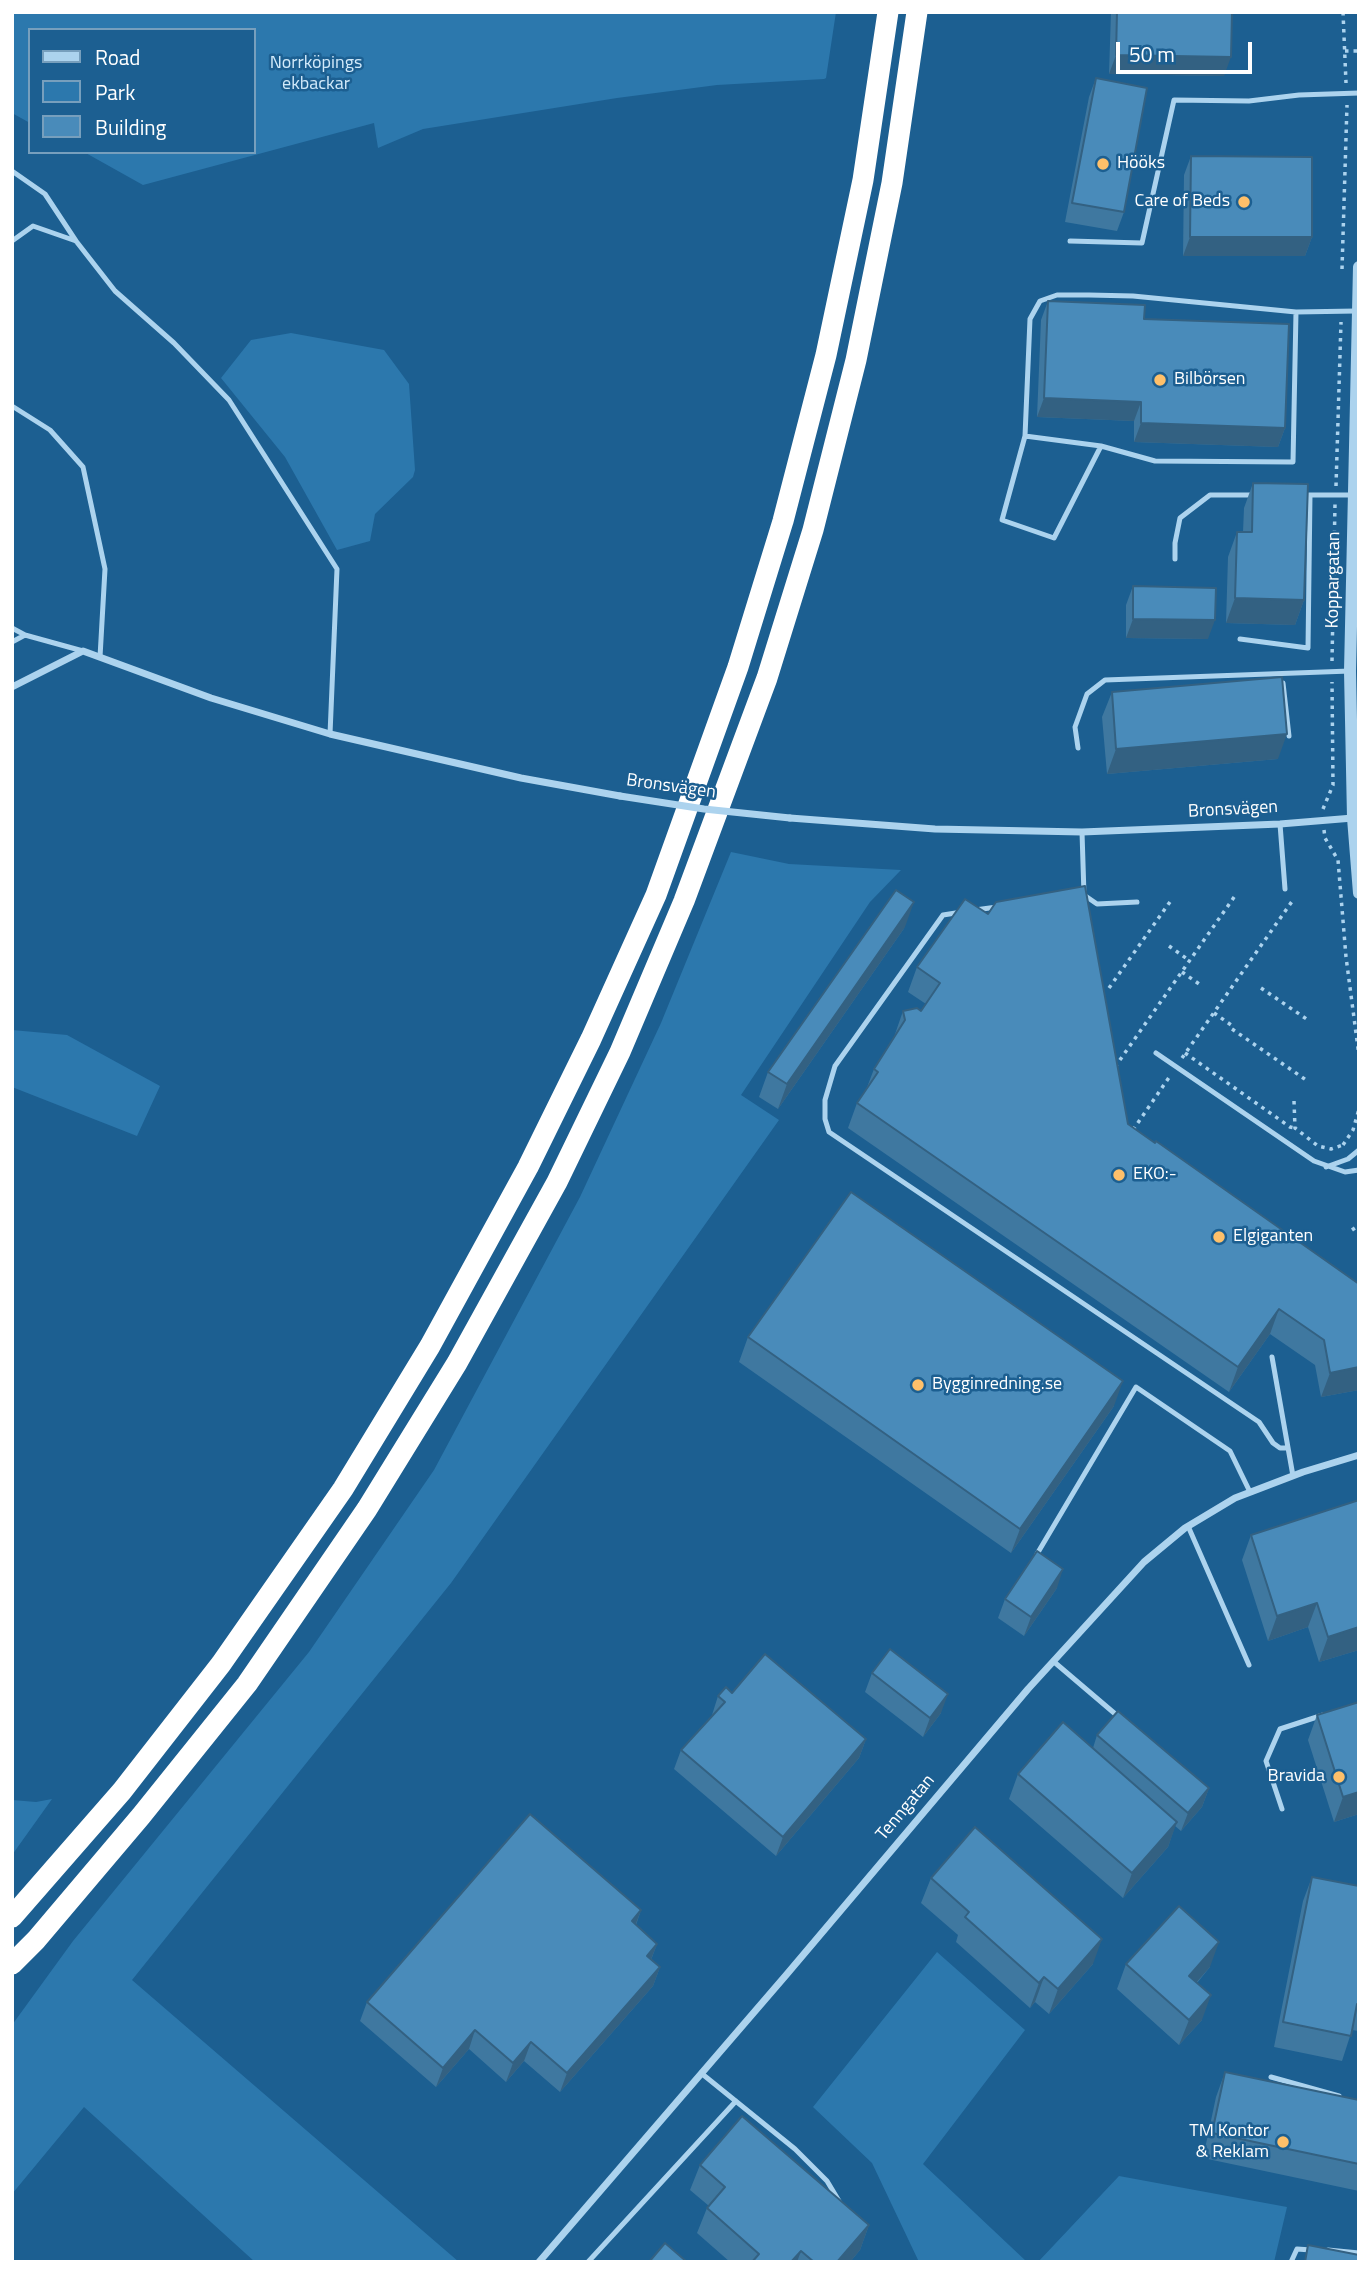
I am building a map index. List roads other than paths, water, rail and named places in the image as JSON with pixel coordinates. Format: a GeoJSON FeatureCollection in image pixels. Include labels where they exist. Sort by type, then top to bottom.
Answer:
{"type":"FeatureCollection","features":[{"type":"Feature","properties":{"kind":"highway"},"geometry":{"type":"LineString","coordinates":[[12,1917],[122,1791],[212,1675],[343,1489],[430,1346],[528,1167],[597,1027],[656,895],[738,667],[783,521],[826,355],[863,180],[888,12]]}},
{"type":"Feature","properties":{"kind":"highway"},"geometry":{"type":"LineString","coordinates":[[12,1964],[36,1940],[141,1816],[247,1684],[367,1509],[477,1327],[557,1182],[620,1052],[684,901],[762,691],[813,530],[856,360],[892,183],[917,12]]}},
{"type":"Feature","properties":{"kind":"highway"},"geometry":{"type":"LineString","coordinates":[[913,51],[924,12]]}},
{"type":"Feature","properties":{"kind":"street","name":"Koppargatan"},"geometry":{"type":"LineString","coordinates":[[1359,267],[1350,671],[1353,818],[1359,893]]}},
{"type":"Feature","properties":{"kind":"street","name":"Bronsvägen"},"geometry":{"type":"LineString","coordinates":[[83,651],[211,698],[330,734],[521,779],[704,809],[935,829],[1082,832],[1280,824],[1353,818]]}},
{"type":"Feature","properties":{"kind":"street"},"geometry":{"type":"LineString","coordinates":[[12,687],[83,651]]}},
{"type":"Feature","properties":{"kind":"street","name":"Tenngatan"},"geometry":{"type":"LineString","coordinates":[[539,2262],[1053,1661],[1144,1562],[1188,1527],[1235,1498],[1359,1455]]}},
{"type":"Feature","properties":{"kind":"lane"},"geometry":{"type":"LineString","coordinates":[[1070,241],[1142,243],[1174,100],[1249,101],[1299,95],[1359,93]]}},
{"type":"Feature","properties":{"kind":"lane"},"geometry":{"type":"LineString","coordinates":[[12,171],[45,194],[76,241],[115,291],[174,343],[229,400],[338,569],[330,734]]}},
{"type":"Feature","properties":{"kind":"lane"},"geometry":{"type":"LineString","coordinates":[[12,241],[33,226],[76,241]]}},
{"type":"Feature","properties":{"kind":"lane"},"geometry":{"type":"LineString","coordinates":[[1101,446],[1054,538],[1002,520],[1025,436],[1030,319],[1040,301],[1057,295],[1133,296],[1296,312],[1358,311]]}},
{"type":"Feature","properties":{"kind":"lane"},"geometry":{"type":"LineString","coordinates":[[1025,436],[1101,446],[1155,460],[1293,462],[1296,312]]}},
{"type":"Feature","properties":{"kind":"lane"},"geometry":{"type":"LineString","coordinates":[[12,406],[50,430],[83,467],[105,569],[100,657]]}},
{"type":"Feature","properties":{"kind":"lane"},"geometry":{"type":"LineString","coordinates":[[1175,559],[1180,519],[1209,495],[1260,495]]}},
{"type":"Feature","properties":{"kind":"lane"},"geometry":{"type":"LineString","coordinates":[[1297,495],[1355,502]]}},
{"type":"Feature","properties":{"kind":"lane"},"geometry":{"type":"LineString","coordinates":[[1240,639],[1308,648],[1310,495]]}},
{"type":"Feature","properties":{"kind":"lane"},"geometry":{"type":"LineString","coordinates":[[12,628],[25,635],[83,651]]}},
{"type":"Feature","properties":{"kind":"lane"},"geometry":{"type":"LineString","coordinates":[[12,642],[25,635]]}},
{"type":"Feature","properties":{"kind":"lane"},"geometry":{"type":"LineString","coordinates":[[1078,748],[1075,727],[1087,694],[1105,680],[1350,671]]}},
{"type":"Feature","properties":{"kind":"lane"},"geometry":{"type":"LineString","coordinates":[[1282,673],[1289,736]]}},
{"type":"Feature","properties":{"kind":"lane"},"geometry":{"type":"LineString","coordinates":[[1280,824],[1284,889]]}},
{"type":"Feature","properties":{"kind":"lane"},"geometry":{"type":"LineString","coordinates":[[1082,832],[1084,895]]}},
{"type":"Feature","properties":{"kind":"lane"},"geometry":{"type":"LineString","coordinates":[[1071,897],[1084,895],[1097,904],[1138,902]]}},
{"type":"Feature","properties":{"kind":"lane"},"geometry":{"type":"LineString","coordinates":[[1007,906],[943,915],[835,1066],[825,1100],[825,1119],[829,1132],[1259,1422],[1273,1443],[1280,1448],[1288,1448]]}},
{"type":"Feature","properties":{"kind":"lane"},"geometry":{"type":"LineString","coordinates":[[1156,1053],[1314,1161],[1345,1172],[1359,1170]]}},
{"type":"Feature","properties":{"kind":"lane"},"geometry":{"type":"LineString","coordinates":[[1326,1167],[1348,1159],[1359,1150]]}},
{"type":"Feature","properties":{"kind":"lane"},"geometry":{"type":"LineString","coordinates":[[1272,1357],[1293,1476]]}},
{"type":"Feature","properties":{"kind":"lane"},"geometry":{"type":"LineString","coordinates":[[1037,1554],[1136,1387],[1230,1451],[1250,1492]]}},
{"type":"Feature","properties":{"kind":"lane"},"geometry":{"type":"LineString","coordinates":[[1188,1527],[1249,1665]]}},
{"type":"Feature","properties":{"kind":"lane"},"geometry":{"type":"LineString","coordinates":[[1053,1661],[1126,1723]]}},
{"type":"Feature","properties":{"kind":"lane"},"geometry":{"type":"LineString","coordinates":[[1282,1809],[1266,1761],[1280,1729],[1332,1712]]}},
{"type":"Feature","properties":{"kind":"lane"},"geometry":{"type":"LineString","coordinates":[[701,2073],[795,2149],[827,2181],[841,2204]]}},
{"type":"Feature","properties":{"kind":"lane"},"geometry":{"type":"LineString","coordinates":[[1271,2077],[1346,2098]]}},
{"type":"Feature","properties":{"kind":"lane"},"geometry":{"type":"LineString","coordinates":[[588,2262],[736,2101]]}},
{"type":"Feature","properties":{"kind":"lane"},"geometry":{"type":"LineString","coordinates":[[1291,2262],[1297,2249],[1359,2253]]}},
{"type":"Feature","properties":{"kind":"place","name":"Hööks"},"geometry":{"type":"Point","coordinates":[1103,164]}},
{"type":"Feature","properties":{"kind":"place","name":"Care of Beds"},"geometry":{"type":"Point","coordinates":[1244,202]}},
{"type":"Feature","properties":{"kind":"place","name":"Bilbörsen"},"geometry":{"type":"Point","coordinates":[1160,380]}},
{"type":"Feature","properties":{"kind":"place","name":"EKO:-"},"geometry":{"type":"Point","coordinates":[1119,1175]}},
{"type":"Feature","properties":{"kind":"place","name":"Elgiganten"},"geometry":{"type":"Point","coordinates":[1219,1237]}},
{"type":"Feature","properties":{"kind":"place","name":"Bygginredning.se"},"geometry":{"type":"Point","coordinates":[918,1385]}},
{"type":"Feature","properties":{"kind":"place","name":"Bravida"},"geometry":{"type":"Point","coordinates":[1339,1777]}},
{"type":"Feature","properties":{"kind":"place","name":"TM Kontor & Reklam"},"geometry":{"type":"Point","coordinates":[1283,2142]}},
{"type":"Feature","properties":{"kind":"park label","name":"Norrköpings ekbackar"},"geometry":{"type":"Point","coordinates":[316,74]}}]}
